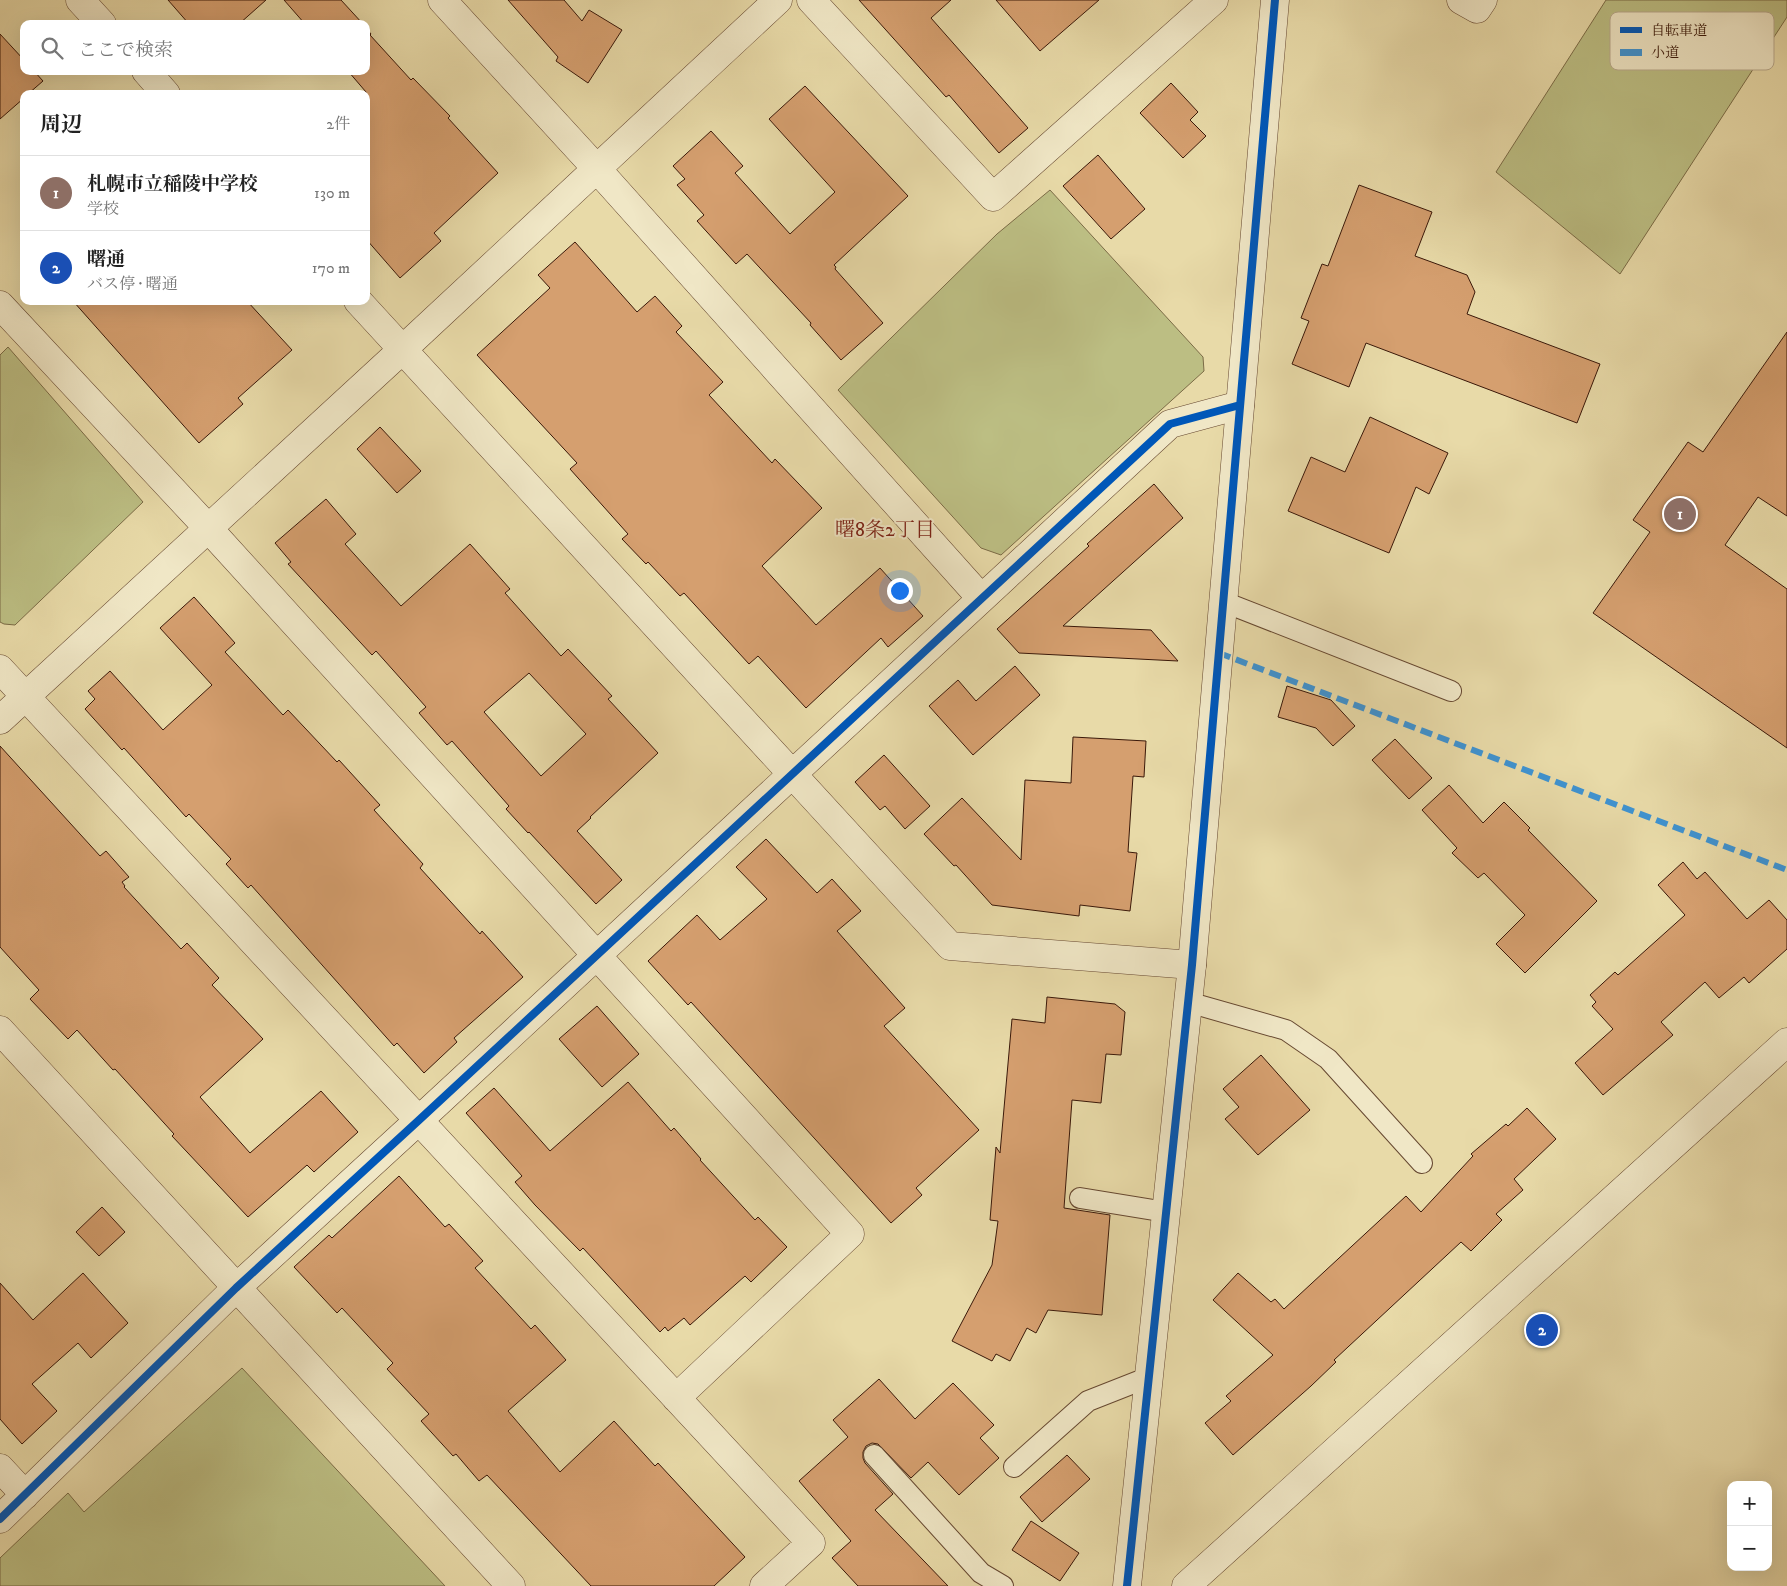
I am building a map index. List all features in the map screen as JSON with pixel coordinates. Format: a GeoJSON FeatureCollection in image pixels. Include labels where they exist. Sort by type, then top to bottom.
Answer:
{"type":"FeatureCollection","features":[{"type":"Feature","properties":{"kind":"street"},"geometry":{"type":"LineString","coordinates":[[80,0],[98,20]]}},
{"type":"Feature","properties":{"kind":"street"},"geometry":{"type":"LineString","coordinates":[[442,0],[596,168],[982,598]]}},
{"type":"Feature","properties":{"kind":"street"},"geometry":{"type":"LineString","coordinates":[[0,720],[778,0]]}},
{"type":"Feature","properties":{"kind":"street"},"geometry":{"type":"LineString","coordinates":[[811,0],[993,197],[1214,0]]}},
{"type":"Feature","properties":{"kind":"street"},"geometry":{"type":"LineString","coordinates":[[1127,1586],[1192,965],[1276,0]]}},
{"type":"Feature","properties":{"kind":"street"},"geometry":{"type":"LineString","coordinates":[[1461,0],[1477,8],[1483,0]]}},
{"type":"Feature","properties":{"kind":"street"},"geometry":{"type":"LineString","coordinates":[[149,75],[163,90]]}},
{"type":"Feature","properties":{"kind":"street"},"geometry":{"type":"LineString","coordinates":[[0,305],[208,528],[850,1234],[676,1398]]}},
{"type":"Feature","properties":{"kind":"street"},"geometry":{"type":"LineString","coordinates":[[362,305],[950,946],[1192,965]]}},
{"type":"Feature","properties":{"kind":"street"},"geometry":{"type":"LineString","coordinates":[[0,1519],[236,1288],[1170,424],[1240,406]]}},
{"type":"Feature","properties":{"kind":"street"},"geometry":{"type":"LineString","coordinates":[[0,669],[810,1544],[764,1586]]}},
{"type":"Feature","properties":{"kind":"street"},"geometry":{"type":"LineString","coordinates":[[0,1030],[511,1586]]}},
{"type":"Feature","properties":{"kind":"street"},"geometry":{"type":"LineString","coordinates":[[1186,1586],[1787,1042]]}},
{"type":"Feature","properties":{"kind":"street"},"geometry":{"type":"LineString","coordinates":[[0,1468],[24,1495]]}},
{"type":"Feature","properties":{"kind":"lane"},"geometry":{"type":"LineString","coordinates":[[1224,602],[1451,691]]}},
{"type":"Feature","properties":{"kind":"lane"},"geometry":{"type":"LineString","coordinates":[[1188,1002],[1286,1030],[1328,1059],[1422,1163]]}},
{"type":"Feature","properties":{"kind":"lane"},"geometry":{"type":"LineString","coordinates":[[1080,1198],[1166,1212]]}},
{"type":"Feature","properties":{"kind":"lane"},"geometry":{"type":"LineString","coordinates":[[1014,1467],[1088,1400],[1149,1377]]}},
{"type":"Feature","properties":{"kind":"lane"},"geometry":{"type":"LineString","coordinates":[[874,1455],[981,1573],[1002,1586]]}},
{"type":"Feature","properties":{"kind":"green space"},"geometry":{"type":"Polygon","coordinates":[[[1606,0],[1787,0],[1787,17],[1774,37],[1774,12],[1610,12],[1610,70],[1753,70],[1620,274],[1496,172],[1606,0]]]}},
{"type":"Feature","properties":{"kind":"green space"},"geometry":{"type":"Polygon","coordinates":[[[1050,190],[1203,357],[1204,371],[1001,555],[981,548],[838,390],[997,234],[1050,190]]]}},
{"type":"Feature","properties":{"kind":"green space"},"geometry":{"type":"Polygon","coordinates":[[[8,347],[143,502],[15,625],[0,622],[0,355],[8,347]]]}},
{"type":"Feature","properties":{"kind":"green space"},"geometry":{"type":"Polygon","coordinates":[[[242,1368],[445,1586],[0,1586],[0,1558],[68,1493],[84,1512],[242,1368]]]}},
{"type":"Feature","properties":{"kind":"building"},"geometry":{"type":"Polygon","coordinates":[[[168,0],[266,0],[244,20],[186,20],[168,0]]]}},
{"type":"Feature","properties":{"kind":"building"},"geometry":{"type":"Polygon","coordinates":[[[284,0],[341,0],[359,20],[302,20],[284,0]]]}},
{"type":"Feature","properties":{"kind":"building"},"geometry":{"type":"Polygon","coordinates":[[[508,0],[564,0],[582,21],[589,10],[622,30],[588,83],[556,61],[558,57],[508,0]]]}},
{"type":"Feature","properties":{"kind":"building"},"geometry":{"type":"Polygon","coordinates":[[[859,0],[951,0],[931,18],[1028,128],[999,153],[949,95],[946,97],[859,0]]]}},
{"type":"Feature","properties":{"kind":"building"},"geometry":{"type":"Polygon","coordinates":[[[996,0],[1099,0],[1040,51],[996,0]]]}},
{"type":"Feature","properties":{"kind":"building"},"geometry":{"type":"Polygon","coordinates":[[[0,34],[20,56],[20,75],[38,75],[43,81],[33,90],[20,90],[20,102],[0,119],[0,34]]]}},
{"type":"Feature","properties":{"kind":"building"},"geometry":{"type":"Polygon","coordinates":[[[370,35],[411,80],[413,78],[450,116],[448,118],[498,173],[434,233],[441,241],[400,278],[370,244],[370,90],[364,90],[351,75],[370,75],[370,35]]]}},
{"type":"Feature","properties":{"kind":"building"},"geometry":{"type":"Polygon","coordinates":[[[1171,83],[1198,112],[1190,120],[1206,136],[1183,158],[1140,113],[1171,83]]]}},
{"type":"Feature","properties":{"kind":"building"},"geometry":{"type":"Polygon","coordinates":[[[805,86],[908,196],[834,265],[835,269],[883,323],[841,360],[810,325],[811,323],[747,254],[736,264],[697,221],[704,215],[677,185],[685,179],[673,166],[711,131],[743,166],[735,173],[790,234],[835,192],[769,119],[805,86]]]}},
{"type":"Feature","properties":{"kind":"building"},"geometry":{"type":"Polygon","coordinates":[[[1098,155],[1145,209],[1111,239],[1063,186],[1098,155]]]}},
{"type":"Feature","properties":{"kind":"building"},"geometry":{"type":"Polygon","coordinates":[[[1359,185],[1432,212],[1415,256],[1467,275],[1475,292],[1467,314],[1600,364],[1577,423],[1366,343],[1349,387],[1292,364],[1309,321],[1301,318],[1322,264],[1328,266],[1359,185]]]}},
{"type":"Feature","properties":{"kind":"building"},"geometry":{"type":"Polygon","coordinates":[[[575,242],[637,312],[655,296],[682,326],[676,332],[723,382],[709,395],[772,463],[775,459],[822,508],[762,566],[816,625],[880,568],[923,616],[888,647],[881,638],[806,708],[758,656],[749,664],[684,593],[680,596],[648,562],[646,564],[622,539],[628,534],[570,469],[577,463],[477,355],[550,288],[538,275],[575,242]]]}},
{"type":"Feature","properties":{"kind":"building"},"geometry":{"type":"Polygon","coordinates":[[[77,305],[251,305],[292,350],[238,398],[243,404],[199,443],[77,305]]]}},
{"type":"Feature","properties":{"kind":"building"},"geometry":{"type":"Polygon","coordinates":[[[1787,332],[1787,516],[1758,497],[1725,545],[1787,589],[1787,748],[1593,613],[1650,532],[1633,520],[1688,442],[1703,452],[1787,332]]]}},
{"type":"Feature","properties":{"kind":"building"},"geometry":{"type":"Polygon","coordinates":[[[1370,417],[1448,453],[1429,494],[1416,487],[1389,553],[1288,511],[1311,457],[1345,472],[1370,417]]]}},
{"type":"Feature","properties":{"kind":"building"},"geometry":{"type":"Polygon","coordinates":[[[380,427],[421,471],[397,493],[357,449],[380,427]]]}},
{"type":"Feature","properties":{"kind":"building"},"geometry":{"type":"Polygon","coordinates":[[[1154,484],[1183,518],[1063,626],[1151,630],[1178,661],[1019,653],[997,629],[1154,484]]]}},
{"type":"Feature","properties":{"kind":"building"},"geometry":{"type":"Polygon","coordinates":[[[326,499],[356,534],[345,544],[401,606],[470,544],[510,589],[505,593],[561,656],[568,649],[612,696],[608,699],[658,753],[577,831],[622,880],[596,904],[506,809],[509,806],[452,741],[447,745],[419,713],[426,707],[376,651],[372,655],[288,564],[291,562],[275,543],[326,499]],[[529,673],[484,712],[541,776],[586,734],[529,673]]]}},
{"type":"Feature","properties":{"kind":"building"},"geometry":{"type":"Polygon","coordinates":[[[194,597],[235,643],[225,652],[283,715],[288,710],[337,762],[339,760],[380,805],[374,810],[423,864],[420,868],[480,934],[482,931],[523,977],[454,1038],[457,1042],[424,1073],[397,1043],[394,1046],[251,885],[248,888],[226,864],[231,859],[189,814],[186,817],[124,748],[122,750],[85,709],[95,699],[88,691],[110,671],[163,730],[212,685],[160,628],[194,597]]]}},
{"type":"Feature","properties":{"kind":"building"},"geometry":{"type":"Polygon","coordinates":[[[1015,666],[1040,695],[973,755],[929,706],[958,680],[976,701],[1015,666]]]}},
{"type":"Feature","properties":{"kind":"building"},"geometry":{"type":"Polygon","coordinates":[[[1287,686],[1331,700],[1355,726],[1333,746],[1316,728],[1278,717],[1287,686]]]}},
{"type":"Feature","properties":{"kind":"building"},"geometry":{"type":"Polygon","coordinates":[[[1073,737],[1146,741],[1144,777],[1133,776],[1128,852],[1137,853],[1130,911],[1080,905],[1079,916],[992,905],[956,865],[954,866],[924,834],[962,798],[1021,860],[1025,780],[1071,783],[1073,737]]]}},
{"type":"Feature","properties":{"kind":"building"},"geometry":{"type":"Polygon","coordinates":[[[1395,739],[1432,778],[1409,799],[1372,760],[1395,739]]]}},
{"type":"Feature","properties":{"kind":"building"},"geometry":{"type":"Polygon","coordinates":[[[0,746],[100,856],[106,851],[129,877],[122,882],[124,887],[181,949],[187,943],[219,978],[212,985],[263,1039],[200,1097],[250,1153],[321,1091],[358,1132],[314,1172],[307,1165],[248,1217],[172,1136],[174,1134],[115,1069],[113,1070],[77,1030],[68,1039],[30,999],[39,990],[0,947],[0,746]]]}},
{"type":"Feature","properties":{"kind":"building"},"geometry":{"type":"Polygon","coordinates":[[[884,755],[930,806],[905,829],[885,806],[880,810],[855,782],[884,755]]]}},
{"type":"Feature","properties":{"kind":"building"},"geometry":{"type":"Polygon","coordinates":[[[1449,785],[1483,823],[1504,802],[1530,828],[1528,830],[1597,901],[1525,973],[1496,944],[1525,915],[1484,873],[1478,878],[1452,853],[1457,848],[1422,810],[1449,785]]]}},
{"type":"Feature","properties":{"kind":"building"},"geometry":{"type":"Polygon","coordinates":[[[766,839],[817,893],[832,879],[861,911],[837,931],[905,1008],[884,1026],[979,1130],[916,1188],[922,1195],[891,1223],[691,1002],[688,1005],[648,961],[697,915],[720,940],[767,899],[736,867],[766,839]]]}},
{"type":"Feature","properties":{"kind":"building"},"geometry":{"type":"Polygon","coordinates":[[[1683,862],[1697,879],[1705,872],[1747,919],[1769,900],[1787,920],[1787,949],[1749,983],[1744,977],[1719,998],[1705,982],[1661,1022],[1673,1035],[1603,1095],[1575,1063],[1613,1029],[1592,1006],[1596,1002],[1590,995],[1615,972],[1618,975],[1685,915],[1658,885],[1683,862]]]}},
{"type":"Feature","properties":{"kind":"building"},"geometry":{"type":"Polygon","coordinates":[[[1047,997],[1115,1004],[1125,1012],[1121,1055],[1106,1054],[1101,1103],[1072,1100],[1064,1208],[1110,1215],[1102,1315],[1048,1310],[1036,1333],[1027,1328],[1010,1361],[996,1354],[992,1361],[952,1341],[992,1265],[998,1221],[990,1220],[996,1147],[1000,1153],[1012,1019],[1045,1023],[1047,997]]]}},
{"type":"Feature","properties":{"kind":"building"},"geometry":{"type":"Polygon","coordinates":[[[597,1006],[639,1054],[602,1087],[559,1039],[597,1006]]]}},
{"type":"Feature","properties":{"kind":"building"},"geometry":{"type":"Polygon","coordinates":[[[1261,1055],[1310,1110],[1258,1155],[1225,1119],[1239,1107],[1223,1089],[1261,1055]]]}},
{"type":"Feature","properties":{"kind":"building"},"geometry":{"type":"Polygon","coordinates":[[[628,1082],[671,1131],[674,1128],[700,1160],[755,1220],[758,1217],[787,1247],[751,1282],[745,1276],[690,1325],[684,1318],[668,1331],[665,1327],[660,1332],[583,1248],[580,1251],[535,1205],[515,1182],[522,1176],[466,1113],[494,1088],[550,1151],[628,1082]]]}},
{"type":"Feature","properties":{"kind":"building"},"geometry":{"type":"Polygon","coordinates":[[[1527,1108],[1556,1139],[1514,1179],[1523,1190],[1496,1214],[1502,1220],[1471,1251],[1461,1242],[1334,1360],[1336,1362],[1311,1386],[1233,1455],[1205,1423],[1231,1401],[1226,1396],[1273,1355],[1213,1300],[1238,1273],[1271,1302],[1275,1299],[1284,1309],[1406,1196],[1421,1212],[1473,1156],[1471,1154],[1506,1124],[1508,1126],[1527,1108]]]}},
{"type":"Feature","properties":{"kind":"building"},"geometry":{"type":"Polygon","coordinates":[[[399,1176],[445,1227],[449,1224],[483,1261],[475,1268],[531,1329],[535,1325],[566,1360],[508,1411],[560,1472],[614,1421],[655,1466],[658,1463],[745,1557],[714,1586],[591,1586],[487,1475],[479,1481],[456,1454],[453,1456],[421,1421],[429,1414],[387,1369],[393,1363],[342,1308],[337,1313],[294,1267],[329,1235],[332,1238],[399,1176]]]}},
{"type":"Feature","properties":{"kind":"building"},"geometry":{"type":"Polygon","coordinates":[[[102,1207],[125,1232],[99,1256],[76,1232],[102,1207]]]}},
{"type":"Feature","properties":{"kind":"building"},"geometry":{"type":"Polygon","coordinates":[[[83,1273],[128,1323],[91,1358],[78,1343],[32,1384],[57,1411],[22,1444],[0,1419],[0,1283],[33,1320],[83,1273]]]}},
{"type":"Feature","properties":{"kind":"building"},"geometry":{"type":"Polygon","coordinates":[[[879,1379],[915,1419],[953,1383],[994,1425],[980,1438],[999,1458],[959,1495],[928,1462],[911,1478],[878,1444],[872,1443],[866,1446],[863,1452],[865,1463],[893,1494],[875,1510],[948,1586],[858,1586],[832,1558],[851,1541],[799,1481],[848,1437],[833,1420],[879,1379]]]}},
{"type":"Feature","properties":{"kind":"building"},"geometry":{"type":"Polygon","coordinates":[[[1067,1455],[1090,1479],[1042,1522],[1020,1497],[1067,1455]]]}},
{"type":"Feature","properties":{"kind":"building"},"geometry":{"type":"Polygon","coordinates":[[[1031,1521],[1079,1553],[1060,1581],[1012,1550],[1031,1521]]]}},
{"type":"Feature","properties":{"kind":"marked path"},"geometry":{"type":"LineString","coordinates":[[1219,653],[1787,870]]}},
{"type":"Feature","properties":{"kind":"cycle path"},"geometry":{"type":"LineString","coordinates":[[1127,1586],[1192,965],[1275,0]]}},
{"type":"Feature","properties":{"kind":"cycle path"},"geometry":{"type":"LineString","coordinates":[[0,1519],[236,1288],[1170,424],[1240,405]]}},
{"type":"Feature","properties":{"kind":"place","name":"札幌市立稲陵中学校"},"geometry":{"type":"Point","coordinates":[1680,514]}},
{"type":"Feature","properties":{"kind":"place","name":"曙通"},"geometry":{"type":"Point","coordinates":[1542,1330]}},
{"type":"Feature","properties":{"kind":"district","name":"曙8条2丁目"},"geometry":{"type":"Point","coordinates":[885,530]}}]}
